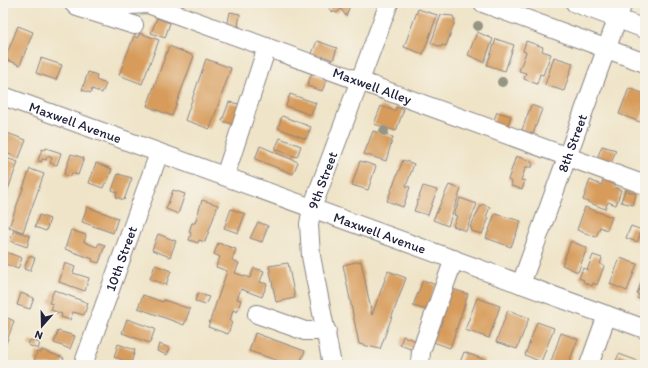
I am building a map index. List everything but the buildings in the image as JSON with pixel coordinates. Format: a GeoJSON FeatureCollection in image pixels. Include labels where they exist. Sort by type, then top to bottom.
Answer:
{"type":"FeatureCollection","features":[{"type":"Feature","properties":{"kind":"street"},"geometry":{"type":"LineString","coordinates":[[73,3],[84,9],[134,25]]}},
{"type":"Feature","properties":{"kind":"street","name":"Maxwell Alley"},"geometry":{"type":"LineString","coordinates":[[96,3],[112,6],[148,4],[645,185]]}},
{"type":"Feature","properties":{"kind":"street","name":"9th Street"},"geometry":{"type":"LineString","coordinates":[[332,365],[327,331],[311,256],[309,224],[312,208],[389,3]]}},
{"type":"Feature","properties":{"kind":"street"},"geometry":{"type":"LineString","coordinates":[[483,3],[645,63]]}},
{"type":"Feature","properties":{"kind":"street"},"geometry":{"type":"LineString","coordinates":[[575,3],[620,11],[645,29]]}},
{"type":"Feature","properties":{"kind":"street","name":"8th Street"},"geometry":{"type":"LineString","coordinates":[[521,284],[620,11]]}},
{"type":"Feature","properties":{"kind":"street"},"geometry":{"type":"LineString","coordinates":[[225,176],[267,48]]}},
{"type":"Feature","properties":{"kind":"street","name":"Maxwell Avenue"},"geometry":{"type":"LineString","coordinates":[[3,96],[645,329]]}},
{"type":"Feature","properties":{"kind":"street","name":"10th Street"},"geometry":{"type":"LineString","coordinates":[[83,365],[159,153]]}},
{"type":"Feature","properties":{"kind":"street"},"geometry":{"type":"LineString","coordinates":[[424,364],[421,351],[454,260]]}},
{"type":"Feature","properties":{"kind":"street"},"geometry":{"type":"LineString","coordinates":[[257,314],[305,331],[327,331]]}},
{"type":"Feature","properties":{"kind":"street"},"geometry":{"type":"LineString","coordinates":[[589,365],[607,315]]}}]}
